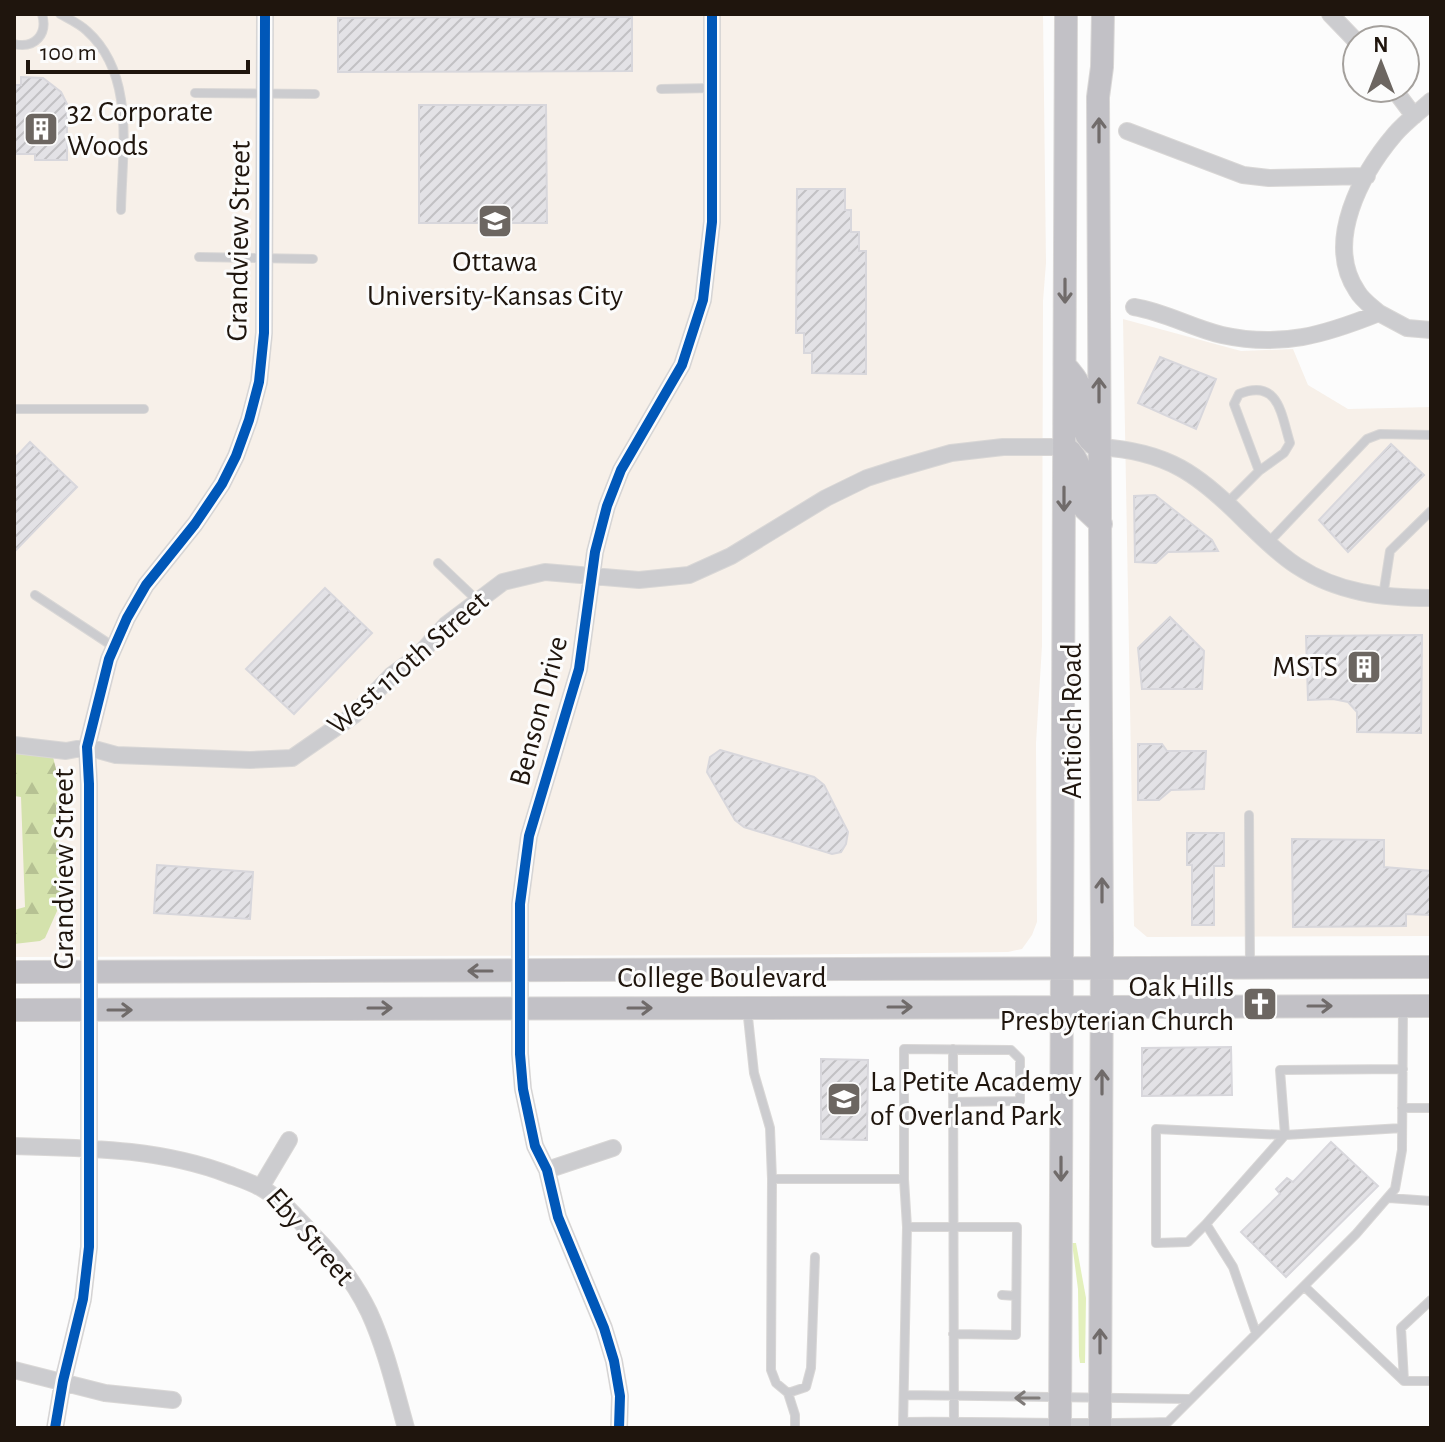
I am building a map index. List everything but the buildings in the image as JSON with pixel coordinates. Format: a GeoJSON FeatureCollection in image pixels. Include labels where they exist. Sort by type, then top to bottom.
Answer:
{"type":"FeatureCollection","features":[{"type":"Feature","properties":{"kind":"main road","name":"Antioch Road"},"geometry":{"type":"LineString","coordinates":[[1060,1426],[1066,14]]}},
{"type":"Feature","properties":{"kind":"main road","name":"Antioch Road"},"geometry":{"type":"LineString","coordinates":[[1100,1426],[1102,968],[1098,97],[1103,14]]}},
{"type":"Feature","properties":{"kind":"main road"},"geometry":{"type":"LineString","coordinates":[[1065,365],[1079,384],[1084,432],[1099,447]]}},
{"type":"Feature","properties":{"kind":"main road"},"geometry":{"type":"LineString","coordinates":[[1065,447],[1074,456],[1081,472],[1084,508],[1101,524]]}},
{"type":"Feature","properties":{"kind":"main road","name":"College Boulevard"},"geometry":{"type":"LineString","coordinates":[[14,972],[1431,967]]}},
{"type":"Feature","properties":{"kind":"main road","name":"College Boulevard"},"geometry":{"type":"LineString","coordinates":[[14,1010],[1431,1006]]}},
{"type":"Feature","properties":{"kind":"street","name":"Grandview Street"},"geometry":{"type":"LineString","coordinates":[[55,1428],[83,1299],[89,1247],[87,747],[96,702],[127,618],[146,585],[195,524],[222,484],[236,456],[259,382],[264,333],[265,14]]}},
{"type":"Feature","properties":{"kind":"street","name":"Benson Drive"},"geometry":{"type":"LineString","coordinates":[[619,1428],[620,1396],[614,1361],[604,1328],[558,1217],[547,1170],[535,1146],[523,1089],[520,904],[529,836],[579,669],[599,533],[607,506],[621,470],[682,365],[703,300],[712,222],[712,14]]}},
{"type":"Feature","properties":{"kind":"street"},"geometry":{"type":"LineString","coordinates":[[1431,101],[1397,132],[1367,176],[1347,221],[1343,241],[1350,278],[1358,294],[1379,313],[1407,328],[1431,330]]}},
{"type":"Feature","properties":{"kind":"street"},"geometry":{"type":"LineString","coordinates":[[1405,104],[1414,116]]}},
{"type":"Feature","properties":{"kind":"street"},"geometry":{"type":"LineString","coordinates":[[1127,131],[1243,175],[1269,178],[1367,176]]}},
{"type":"Feature","properties":{"kind":"street"},"geometry":{"type":"LineString","coordinates":[[1134,307],[1154,310],[1223,335],[1257,339],[1331,333],[1379,313]]}},
{"type":"Feature","properties":{"kind":"street","name":"West 110th Street"},"geometry":{"type":"LineString","coordinates":[[14,745],[66,751],[87,747],[116,755],[250,760],[292,758],[354,715],[392,675],[418,656],[446,625],[503,582],[545,572],[660,580],[689,575],[731,556],[826,498],[867,478],[913,462],[951,453],[1003,447],[1065,447]]}},
{"type":"Feature","properties":{"kind":"street"},"geometry":{"type":"LineString","coordinates":[[1099,447],[1128,449],[1165,459],[1191,472],[1294,565],[1323,580],[1346,589],[1383,596],[1431,598]]}},
{"type":"Feature","properties":{"kind":"street","name":"Eby Street"},"geometry":{"type":"LineString","coordinates":[[289,1140],[261,1187],[276,1197],[330,1252],[353,1282],[369,1312],[385,1354],[406,1428]]}},
{"type":"Feature","properties":{"kind":"street"},"geometry":{"type":"LineString","coordinates":[[14,1146],[170,1156],[261,1187]]}},
{"type":"Feature","properties":{"kind":"street"},"geometry":{"type":"LineString","coordinates":[[547,1170],[613,1148]]}},
{"type":"Feature","properties":{"kind":"street"},"geometry":{"type":"LineString","coordinates":[[14,1370],[105,1393],[173,1400]]}},
{"type":"Feature","properties":{"kind":"lane"},"geometry":{"type":"LineString","coordinates":[[14,44],[28,45],[39,39],[45,24],[42,14]]}},
{"type":"Feature","properties":{"kind":"lane"},"geometry":{"type":"LineString","coordinates":[[60,14],[87,30],[107,56],[122,97],[121,210]]}},
{"type":"Feature","properties":{"kind":"lane"},"geometry":{"type":"LineString","coordinates":[[661,89],[712,88]]}},
{"type":"Feature","properties":{"kind":"lane"},"geometry":{"type":"LineString","coordinates":[[195,93],[315,94]]}},
{"type":"Feature","properties":{"kind":"lane"},"geometry":{"type":"LineString","coordinates":[[199,257],[313,259]]}},
{"type":"Feature","properties":{"kind":"lane"},"geometry":{"type":"LineString","coordinates":[[1227,503],[1259,471],[1284,453],[1290,443],[1277,399],[1265,391],[1249,390],[1239,394],[1234,404],[1259,471]]}},
{"type":"Feature","properties":{"kind":"lane"},"geometry":{"type":"LineString","coordinates":[[14,409],[144,409]]}},
{"type":"Feature","properties":{"kind":"lane"},"geometry":{"type":"LineString","coordinates":[[1268,543],[1367,439],[1380,434],[1431,435]]}},
{"type":"Feature","properties":{"kind":"lane"},"geometry":{"type":"LineString","coordinates":[[1383,596],[1390,551],[1431,511]]}},
{"type":"Feature","properties":{"kind":"lane"},"geometry":{"type":"LineString","coordinates":[[438,563],[478,601]]}},
{"type":"Feature","properties":{"kind":"lane"},"geometry":{"type":"LineString","coordinates":[[35,595],[114,647]]}},
{"type":"Feature","properties":{"kind":"lane"},"geometry":{"type":"LineString","coordinates":[[1249,815],[1250,968]]}},
{"type":"Feature","properties":{"kind":"lane"},"geometry":{"type":"LineString","coordinates":[[953,1102],[1020,1101],[1020,1059],[1011,1050],[904,1049],[907,1227],[903,1425],[1100,1426],[1168,1422],[1389,1198],[1398,1177],[1402,1128],[1403,1006]]}},
{"type":"Feature","properties":{"kind":"lane"},"geometry":{"type":"LineString","coordinates":[[747,1008],[754,1073],[770,1128],[771,1370],[776,1383],[788,1393],[795,1415],[795,1428]]}},
{"type":"Feature","properties":{"kind":"lane"},"geometry":{"type":"LineString","coordinates":[[953,1049],[954,1227],[958,1252],[953,1273],[954,1425]]}},
{"type":"Feature","properties":{"kind":"lane"},"geometry":{"type":"LineString","coordinates":[[1402,1128],[1285,1135],[1156,1129],[1156,1243],[1188,1242],[1285,1135],[1280,1070],[1403,1069]]}},
{"type":"Feature","properties":{"kind":"lane"},"geometry":{"type":"LineString","coordinates":[[1402,1108],[1431,1108]]}},
{"type":"Feature","properties":{"kind":"lane"},"geometry":{"type":"LineString","coordinates":[[772,1179],[904,1179]]}},
{"type":"Feature","properties":{"kind":"lane"},"geometry":{"type":"LineString","coordinates":[[1389,1198],[1431,1201]]}},
{"type":"Feature","properties":{"kind":"lane"},"geometry":{"type":"LineString","coordinates":[[1206,1224],[1233,1267],[1256,1333]]}},
{"type":"Feature","properties":{"kind":"lane"},"geometry":{"type":"LineString","coordinates":[[907,1227],[1017,1227],[1016,1335],[953,1334]]}},
{"type":"Feature","properties":{"kind":"lane"},"geometry":{"type":"LineString","coordinates":[[1003,1252],[1016,1252]]}},
{"type":"Feature","properties":{"kind":"lane"},"geometry":{"type":"LineString","coordinates":[[788,1393],[806,1387],[811,1368],[815,1257]]}},
{"type":"Feature","properties":{"kind":"lane"},"geometry":{"type":"LineString","coordinates":[[953,1273],[965,1273]]}},
{"type":"Feature","properties":{"kind":"lane"},"geometry":{"type":"LineString","coordinates":[[1003,1273],[1016,1273]]}},
{"type":"Feature","properties":{"kind":"lane"},"geometry":{"type":"LineString","coordinates":[[1304,1286],[1404,1381],[1431,1381]]}},
{"type":"Feature","properties":{"kind":"lane"},"geometry":{"type":"LineString","coordinates":[[953,1295],[964,1295]]}},
{"type":"Feature","properties":{"kind":"lane"},"geometry":{"type":"LineString","coordinates":[[1002,1295],[1016,1296]]}},
{"type":"Feature","properties":{"kind":"lane"},"geometry":{"type":"LineString","coordinates":[[1404,1381],[1401,1328],[1431,1300]]}},
{"type":"Feature","properties":{"kind":"lane"},"geometry":{"type":"LineString","coordinates":[[904,1395],[1189,1399]]}},
{"type":"Feature","properties":{"kind":"shaded area"},"geometry":{"type":"Polygon","coordinates":[[[14,14],[1043,14],[1046,263],[1043,301],[1042,646],[1036,743],[1037,922],[1022,949],[1008,952],[768,955],[14,957],[14,14]]]}},
{"type":"Feature","properties":{"kind":"shaded area"},"geometry":{"type":"Polygon","coordinates":[[[1123,319],[1241,351],[1293,349],[1308,385],[1348,409],[1431,407],[1431,936],[1147,937],[1134,926],[1123,319]]]}},
{"type":"Feature","properties":{"kind":"green space"},"geometry":{"type":"Polygon","coordinates":[[[14,753],[53,757],[57,773],[61,902],[45,938],[14,944],[14,910],[25,907],[21,797],[14,796],[14,753]]]}},
{"type":"Feature","properties":{"kind":"green space"},"geometry":{"type":"Polygon","coordinates":[[[1072,1243],[1076,1243],[1086,1298],[1085,1363],[1080,1363],[1079,1356],[1078,1289],[1072,1243]]]}},
{"type":"Feature","properties":{"kind":"cycle path"},"geometry":{"type":"LineString","coordinates":[[55,1428],[83,1299],[89,1247],[87,747],[109,659],[127,618],[146,585],[195,524],[222,484],[236,456],[259,382],[264,333],[265,14]]}},
{"type":"Feature","properties":{"kind":"cycle path"},"geometry":{"type":"LineString","coordinates":[[619,1428],[620,1396],[614,1361],[604,1328],[558,1217],[547,1170],[535,1146],[523,1089],[520,1054],[520,904],[529,836],[579,669],[595,552],[607,506],[621,470],[682,365],[703,300],[712,222],[712,14]]}},
{"type":"Feature","properties":{"kind":"place","name":"32 Corporate Woods"},"geometry":{"type":"Point","coordinates":[41,129]}},
{"type":"Feature","properties":{"kind":"place","name":"Ottawa University-Kansas City"},"geometry":{"type":"Point","coordinates":[495,221]}},
{"type":"Feature","properties":{"kind":"place","name":"MSTS"},"geometry":{"type":"Point","coordinates":[1364,667]}},
{"type":"Feature","properties":{"kind":"place","name":"Oak Hills Presbyterian Church"},"geometry":{"type":"Point","coordinates":[1260,1004]}},
{"type":"Feature","properties":{"kind":"place","name":"La Petite Academy of Overland Park"},"geometry":{"type":"Point","coordinates":[844,1099]}}]}
